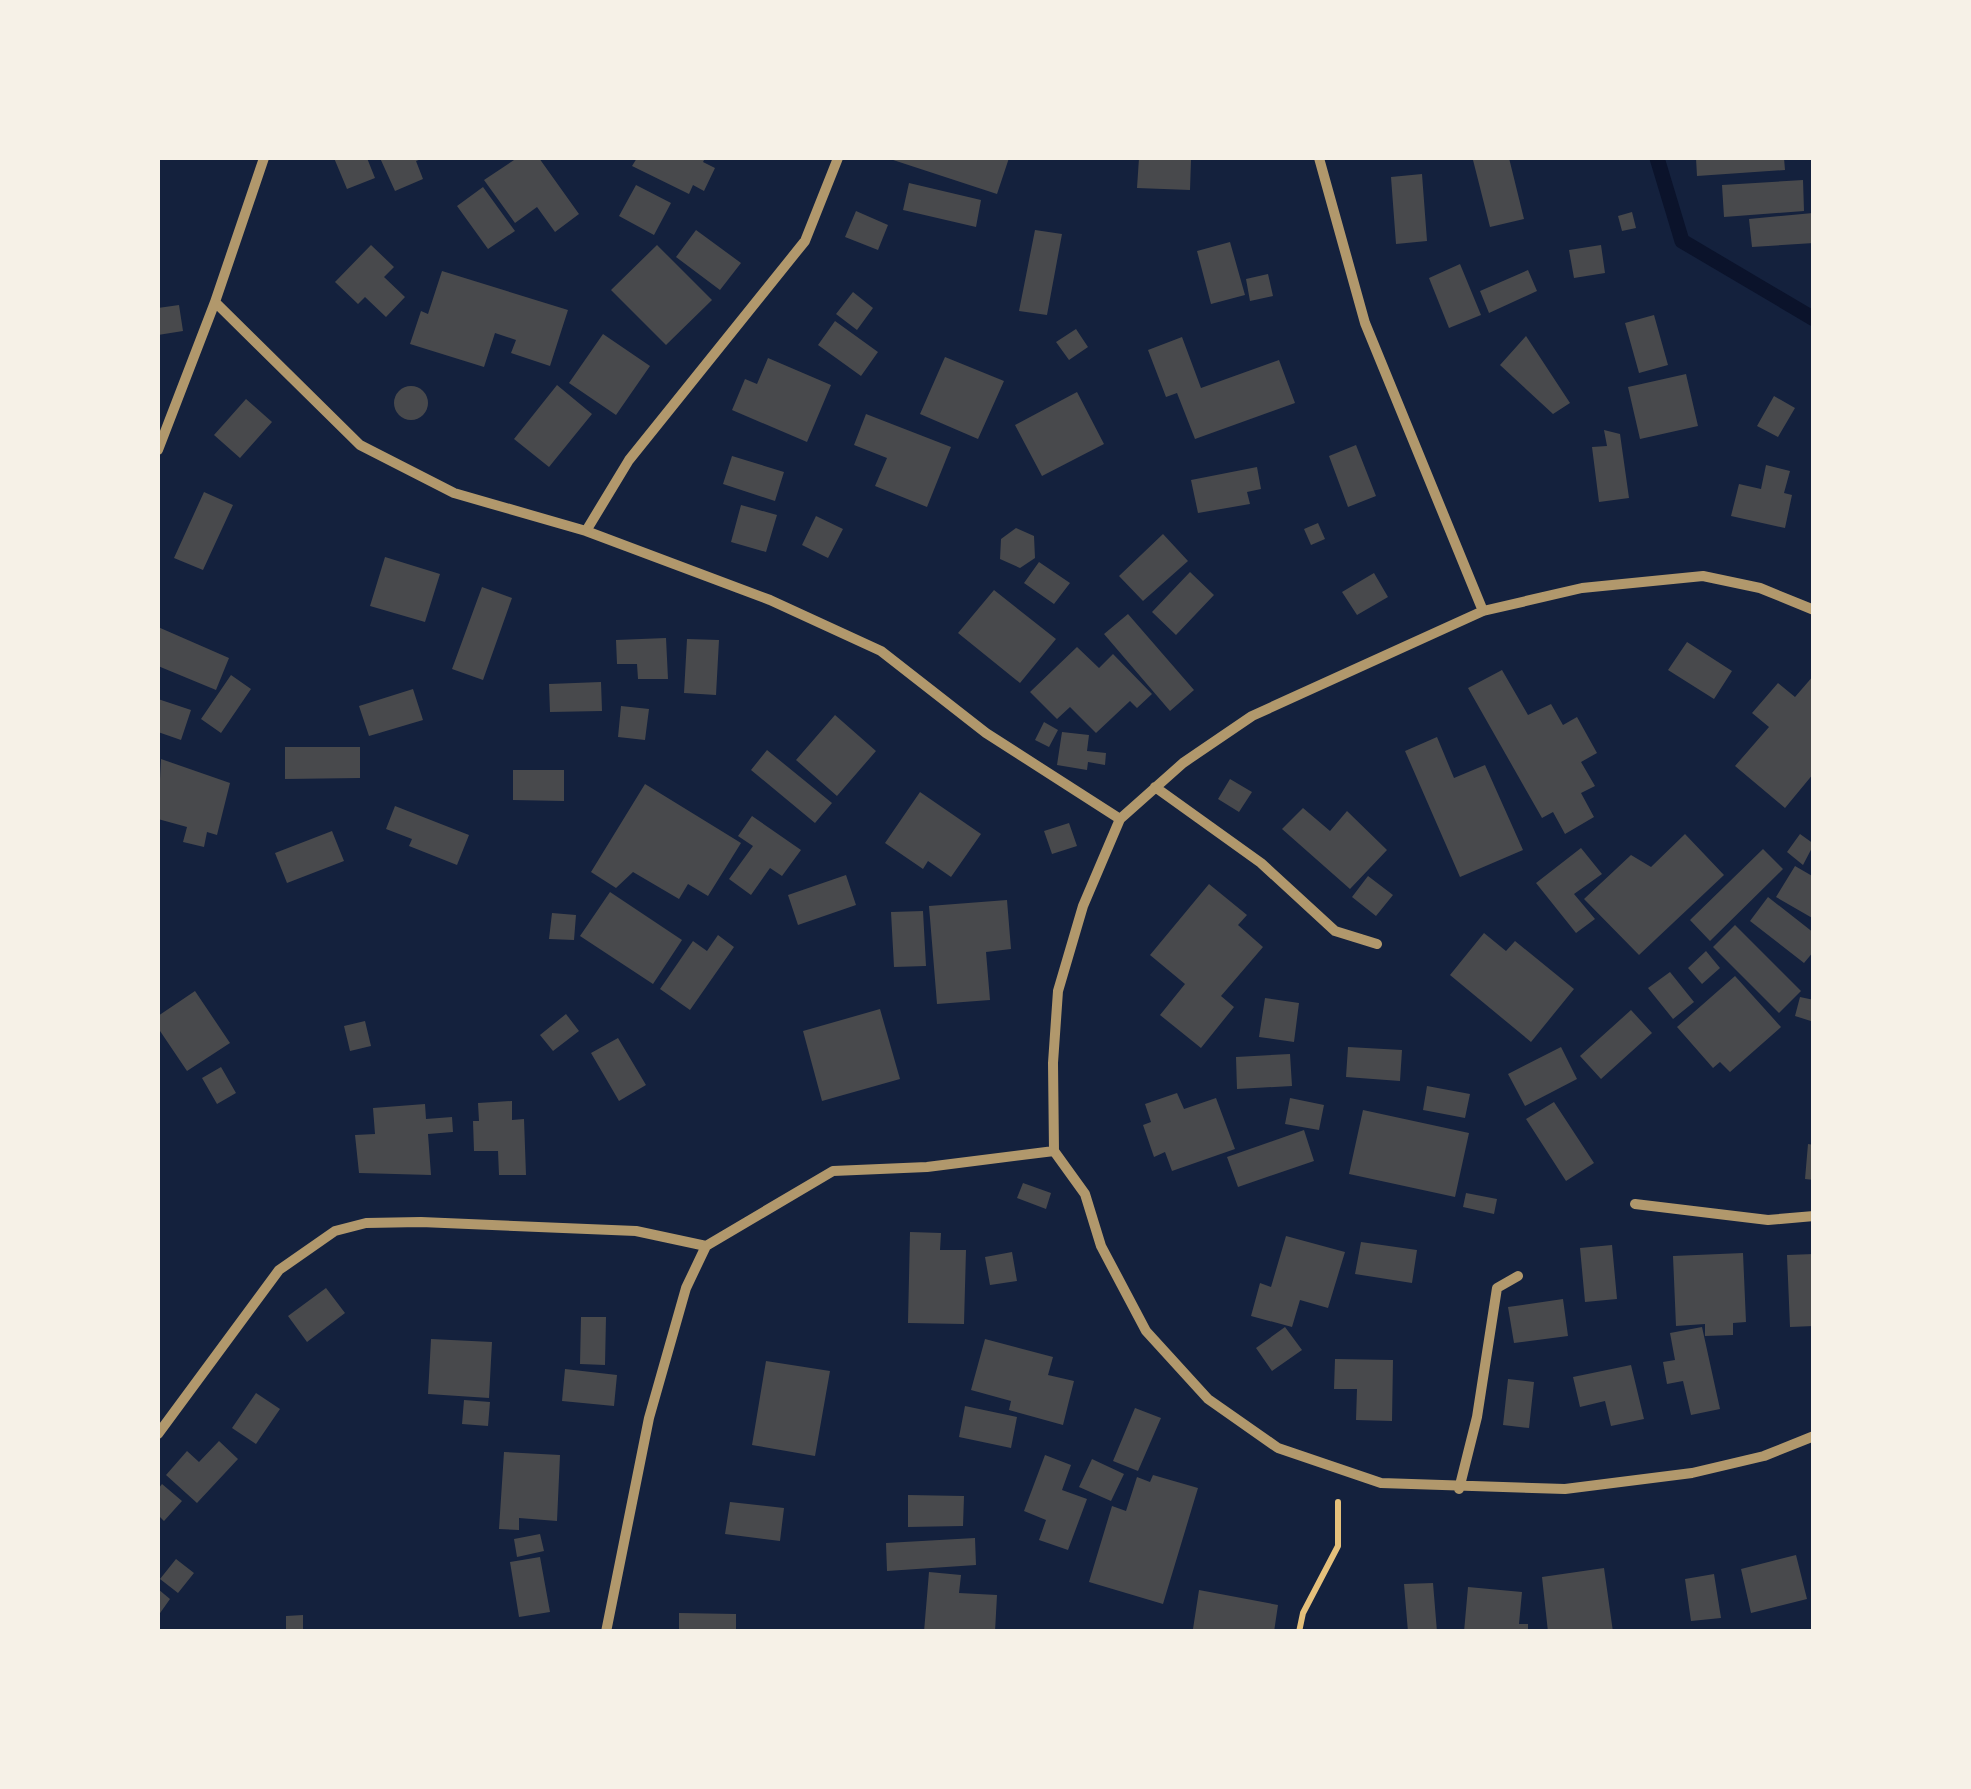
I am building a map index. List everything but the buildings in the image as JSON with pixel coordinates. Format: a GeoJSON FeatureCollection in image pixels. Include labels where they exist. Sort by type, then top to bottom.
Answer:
{"type":"FeatureCollection","features":[{"type":"Feature","properties":{"kind":"street"},"geometry":{"type":"LineString","coordinates":[[158,450],[216,302],[264,158]]}},
{"type":"Feature","properties":{"kind":"street"},"geometry":{"type":"LineString","coordinates":[[586,531],[629,460],[804,240],[838,158]]}},
{"type":"Feature","properties":{"kind":"street"},"geometry":{"type":"LineString","coordinates":[[1319,158],[1364,323],[1482,611]]}},
{"type":"Feature","properties":{"kind":"street"},"geometry":{"type":"LineString","coordinates":[[216,302],[360,445],[454,493],[586,531],[770,600],[881,651],[986,733],[1120,819]]}},
{"type":"Feature","properties":{"kind":"street"},"geometry":{"type":"LineString","coordinates":[[1814,610],[1760,588],[1704,576],[1582,588],[1482,611],[1252,716],[1183,762],[1120,819],[1083,906],[1058,992],[1053,1063],[1054,1151],[1085,1194],[1101,1246],[1146,1332],[1208,1400],[1278,1448],[1338,1472],[1381,1483],[1459,1489],[1566,1489],[1692,1474],[1764,1456],[1814,1436]]}},
{"type":"Feature","properties":{"kind":"street"},"geometry":{"type":"LineString","coordinates":[[1155,788],[1261,863],[1335,931],[1378,944]]}},
{"type":"Feature","properties":{"kind":"street"},"geometry":{"type":"LineString","coordinates":[[606,1632],[649,1418],[686,1288],[706,1246],[832,1171],[927,1167],[1054,1151]]}},
{"type":"Feature","properties":{"kind":"street"},"geometry":{"type":"LineString","coordinates":[[1634,1204],[1768,1220],[1814,1216]]}},
{"type":"Feature","properties":{"kind":"street"},"geometry":{"type":"LineString","coordinates":[[158,1434],[278,1270],[335,1231],[366,1223],[636,1231],[706,1246]]}},
{"type":"Feature","properties":{"kind":"street"},"geometry":{"type":"LineString","coordinates":[[1459,1489],[1477,1417],[1496,1288],[1518,1276]]}},
{"type":"Feature","properties":{"kind":"path"},"geometry":{"type":"LineString","coordinates":[[1299,1632],[1303,1613],[1338,1546],[1338,1472]]}},
{"type":"Feature","properties":{"kind":"waterway"},"geometry":{"type":"LineString","coordinates":[[1657,158],[1682,241],[1814,319]]}}]}
